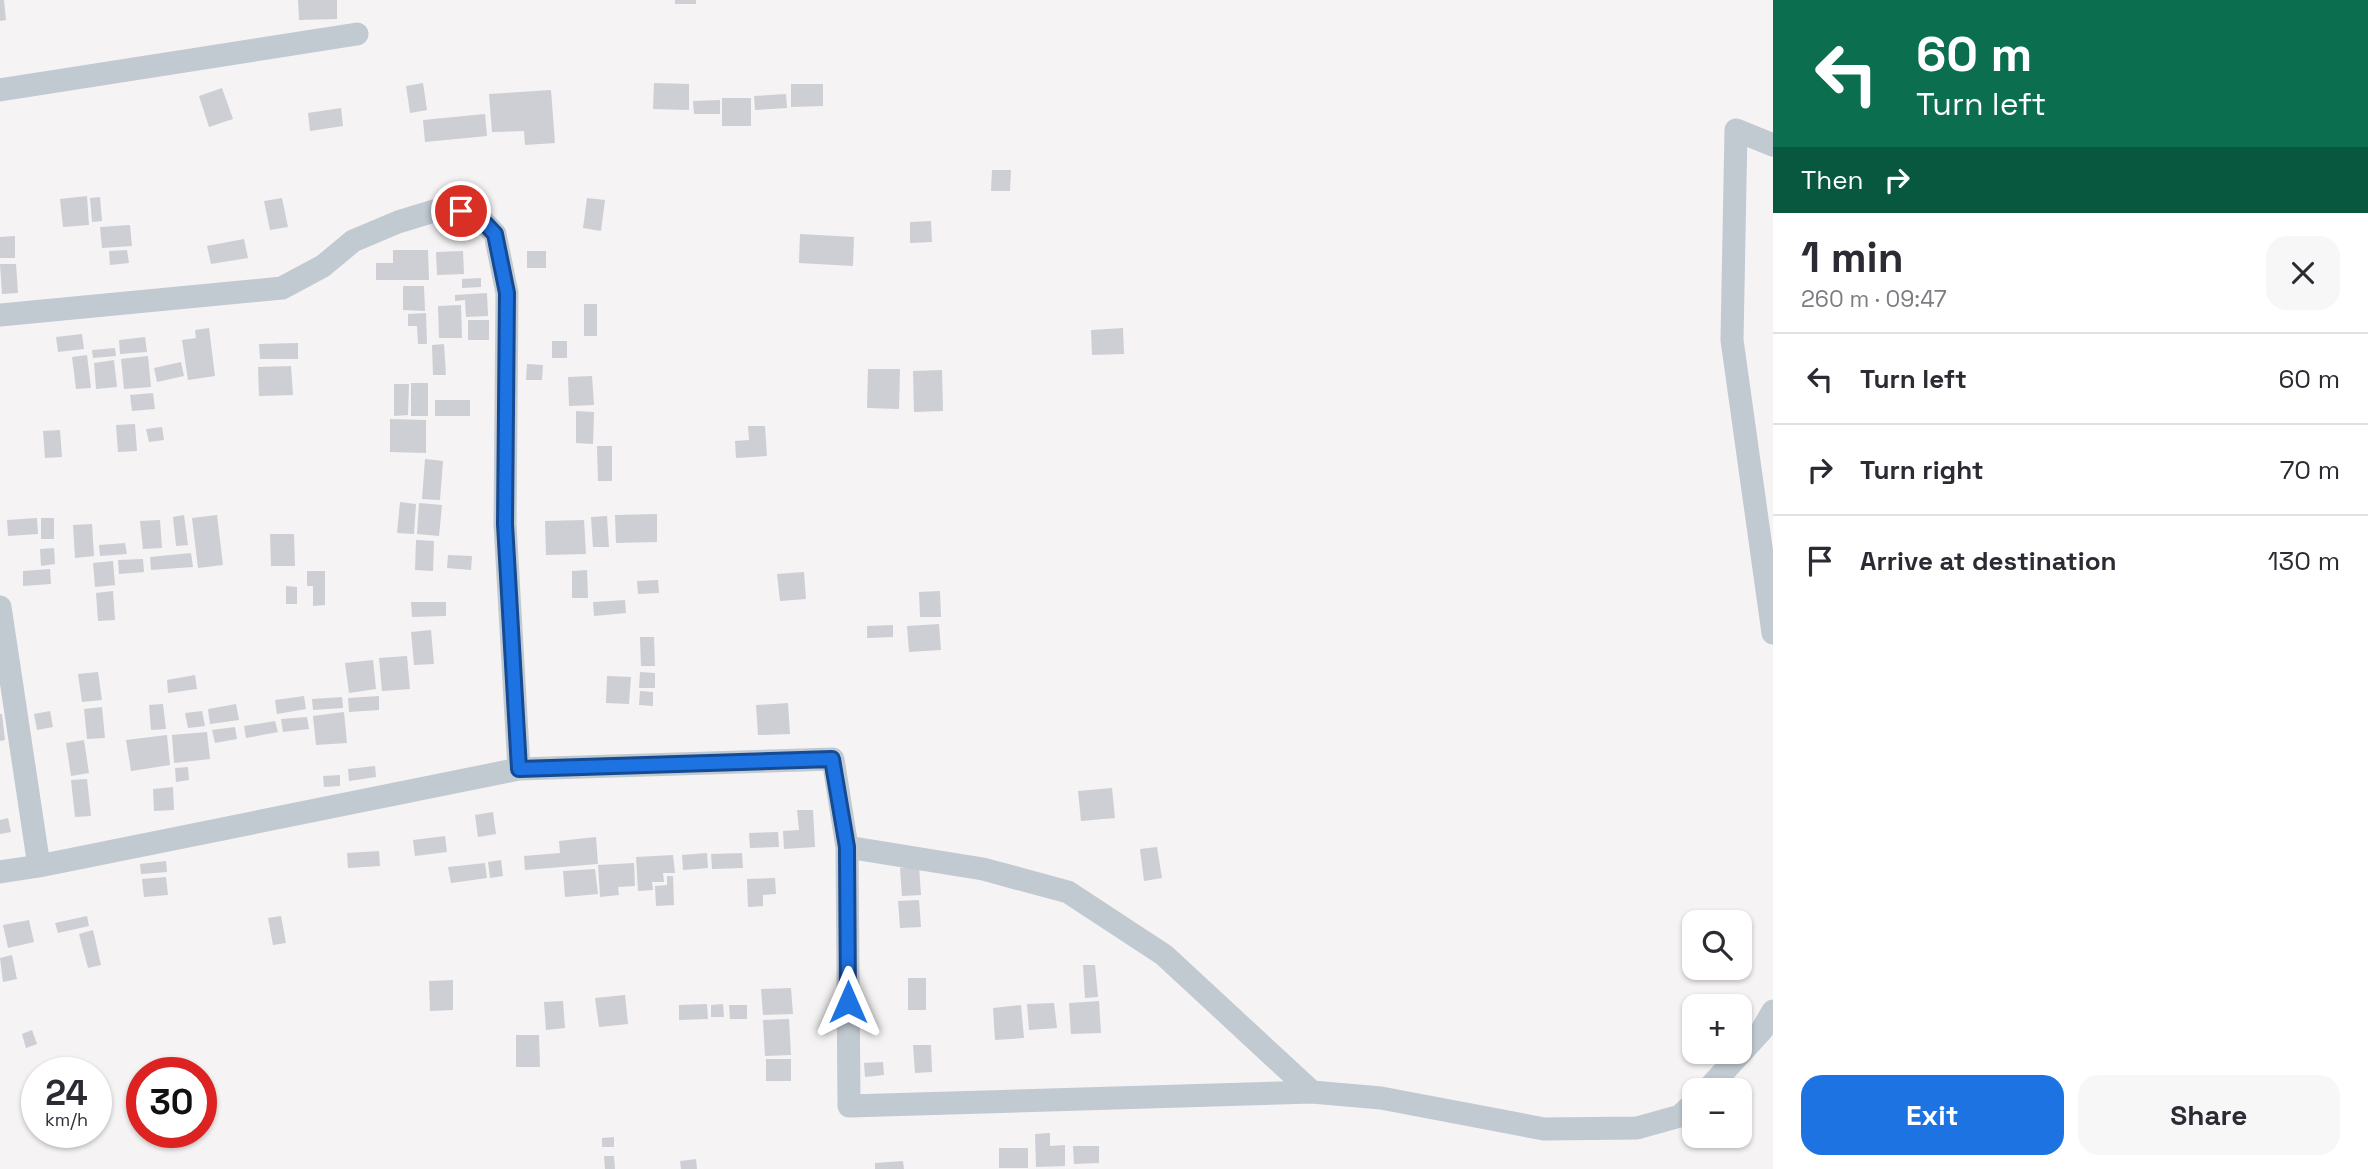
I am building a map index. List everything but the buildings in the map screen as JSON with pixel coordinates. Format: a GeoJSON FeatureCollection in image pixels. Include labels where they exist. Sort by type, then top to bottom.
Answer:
{"type":"FeatureCollection","features":[{"type":"Feature","properties":{"kind":"street"},"geometry":{"type":"LineString","coordinates":[[0,90],[357,34]]}},
{"type":"Feature","properties":{"kind":"street"},"geometry":{"type":"LineString","coordinates":[[1773,145],[1736,130],[1732,341],[1773,633]]}},
{"type":"Feature","properties":{"kind":"street"},"geometry":{"type":"LineString","coordinates":[[0,315],[282,288],[323,266],[353,241],[398,222],[447,207],[476,214],[495,234],[507,293],[505,524],[519,769]]}},
{"type":"Feature","properties":{"kind":"street"},"geometry":{"type":"LineString","coordinates":[[0,607],[39,866]]}},
{"type":"Feature","properties":{"kind":"street"},"geometry":{"type":"LineString","coordinates":[[0,872],[519,769],[832,759],[847,847],[849,1106],[1312,1092],[1381,1098],[1544,1129],[1637,1128],[1682,1114]]}},
{"type":"Feature","properties":{"kind":"street"},"geometry":{"type":"LineString","coordinates":[[847,847],[983,869],[1068,892],[1164,955],[1312,1092]]}},
{"type":"Feature","properties":{"kind":"street"},"geometry":{"type":"LineString","coordinates":[[1718,1078],[1762,1030],[1773,1011]]}},
{"type":"Feature","properties":{"kind":"route"},"geometry":{"type":"LineString","coordinates":[[461,211],[476,214],[495,234],[507,293],[505,524],[519,769],[832,759],[847,847],[848,1002]]}}]}
